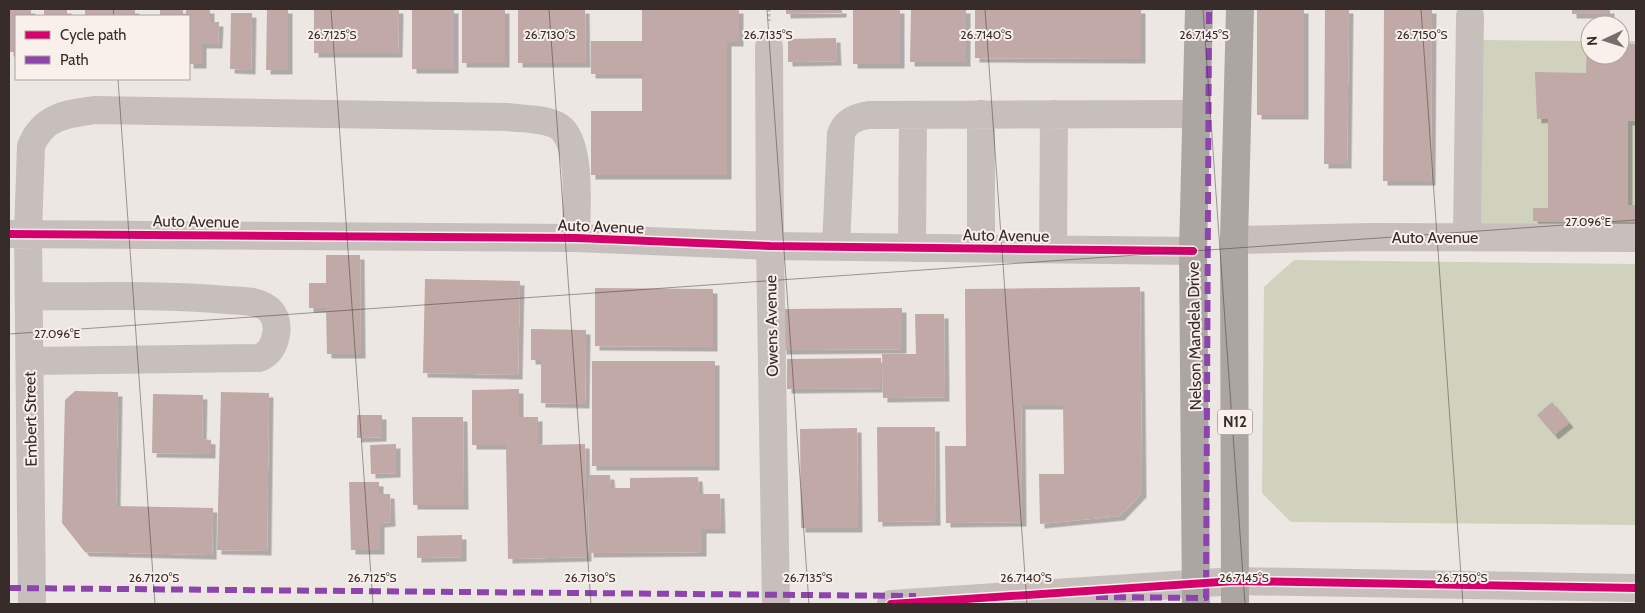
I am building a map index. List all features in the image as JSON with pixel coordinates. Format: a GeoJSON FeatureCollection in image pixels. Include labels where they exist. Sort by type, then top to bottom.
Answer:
{"type":"FeatureCollection","features":[{"type":"Feature","properties":{"kind":"highway","name":"Nelson Mandela Drive"},"geometry":{"type":"LineString","coordinates":[[1196,594],[1193,251],[1199,9]]}},
{"type":"Feature","properties":{"kind":"highway","name":"N12"},"geometry":{"type":"LineString","coordinates":[[1235,593],[1234,240],[1240,9]]}},
{"type":"Feature","properties":{"kind":"street"},"geometry":{"type":"LineString","coordinates":[[1467,237],[1470,16]]}},
{"type":"Feature","properties":{"kind":"street","name":"Owens Avenue"},"geometry":{"type":"LineString","coordinates":[[769,47],[770,246],[776,604]]}},
{"type":"Feature","properties":{"kind":"street","name":"Embert Street"},"geometry":{"type":"LineString","coordinates":[[32,604],[29,296],[18,234],[31,146],[35,136],[52,119],[64,114],[94,110],[506,117],[548,122],[562,129],[572,150],[576,175],[576,238]]}},
{"type":"Feature","properties":{"kind":"street"},"geometry":{"type":"LineString","coordinates":[[836,247],[839,158],[843,128],[857,117],[869,115],[981,114],[1197,114]]}},
{"type":"Feature","properties":{"kind":"street"},"geometry":{"type":"LineString","coordinates":[[980,248],[981,114]]}},
{"type":"Feature","properties":{"kind":"street"},"geometry":{"type":"LineString","coordinates":[[1054,114],[1054,250]]}},
{"type":"Feature","properties":{"kind":"street"},"geometry":{"type":"LineString","coordinates":[[912,248],[913,115]]}},
{"type":"Feature","properties":{"kind":"street","name":"Auto Avenue"},"geometry":{"type":"LineString","coordinates":[[18,234],[576,238],[770,246],[1193,251]]}},
{"type":"Feature","properties":{"kind":"street","name":"Auto Avenue"},"geometry":{"type":"LineString","coordinates":[[1234,240],[1467,237],[1636,238]]}},
{"type":"Feature","properties":{"kind":"street"},"geometry":{"type":"LineString","coordinates":[[29,296],[208,298],[253,302],[270,310],[275,318],[277,329],[276,338],[268,354],[259,358],[30,361]]}},
{"type":"Feature","properties":{"kind":"street"},"geometry":{"type":"LineString","coordinates":[[891,604],[1235,593],[1636,588]]}},
{"type":"Feature","properties":{"kind":"green space"},"geometry":{"type":"Polygon","coordinates":[[[1482,40],[1580,41],[1580,65],[1630,65],[1630,41],[1636,41],[1636,228],[1481,226],[1482,40]]]}},
{"type":"Feature","properties":{"kind":"green space"},"geometry":{"type":"Polygon","coordinates":[[[1294,260],[1636,264],[1636,525],[1291,522],[1262,493],[1264,287],[1294,260]]]}},
{"type":"Feature","properties":{"kind":"building"},"geometry":{"type":"Polygon","coordinates":[[[9,9],[31,9],[31,15],[15,15],[15,52],[9,52],[9,9]]]}},
{"type":"Feature","properties":{"kind":"building"},"geometry":{"type":"Polygon","coordinates":[[[44,9],[67,9],[67,15],[44,15],[44,9]]]}},
{"type":"Feature","properties":{"kind":"building"},"geometry":{"type":"Polygon","coordinates":[[[85,9],[135,9],[135,15],[85,15],[85,9]]]}},
{"type":"Feature","properties":{"kind":"building"},"geometry":{"type":"Polygon","coordinates":[[[160,9],[183,9],[183,15],[160,15],[160,9]]]}},
{"type":"Feature","properties":{"kind":"building"},"geometry":{"type":"Polygon","coordinates":[[[186,9],[210,9],[210,22],[219,22],[218,44],[202,44],[202,64],[190,64],[190,15],[186,15],[186,9]]]}},
{"type":"Feature","properties":{"kind":"building"},"geometry":{"type":"Polygon","coordinates":[[[267,9],[288,9],[288,70],[266,70],[267,9]]]}},
{"type":"Feature","properties":{"kind":"building"},"geometry":{"type":"Polygon","coordinates":[[[314,9],[399,9],[398,53],[314,53],[314,9]]]}},
{"type":"Feature","properties":{"kind":"building"},"geometry":{"type":"Polygon","coordinates":[[[412,9],[454,9],[454,69],[412,69],[412,9]]]}},
{"type":"Feature","properties":{"kind":"building"},"geometry":{"type":"Polygon","coordinates":[[[462,9],[505,9],[505,63],[462,63],[462,9]]]}},
{"type":"Feature","properties":{"kind":"building"},"geometry":{"type":"Polygon","coordinates":[[[518,9],[585,9],[586,63],[518,63],[518,9]]]}},
{"type":"Feature","properties":{"kind":"building"},"geometry":{"type":"Polygon","coordinates":[[[642,9],[739,9],[739,42],[727,42],[727,175],[591,175],[591,111],[642,111],[642,74],[591,74],[591,41],[642,41],[642,9]]]}},
{"type":"Feature","properties":{"kind":"building"},"geometry":{"type":"Polygon","coordinates":[[[786,9],[842,9],[842,13],[786,14],[786,9]]]}},
{"type":"Feature","properties":{"kind":"building"},"geometry":{"type":"Polygon","coordinates":[[[853,9],[900,9],[900,64],[853,64],[853,9]]]}},
{"type":"Feature","properties":{"kind":"building"},"geometry":{"type":"Polygon","coordinates":[[[911,9],[966,9],[966,62],[910,62],[911,9]]]}},
{"type":"Feature","properties":{"kind":"building"},"geometry":{"type":"Polygon","coordinates":[[[975,9],[1141,9],[1141,59],[975,58],[975,9]]]}},
{"type":"Feature","properties":{"kind":"building"},"geometry":{"type":"Polygon","coordinates":[[[1257,9],[1304,9],[1304,115],[1257,115],[1257,9]]]}},
{"type":"Feature","properties":{"kind":"building"},"geometry":{"type":"Polygon","coordinates":[[[1325,9],[1349,9],[1347,164],[1324,164],[1325,9]]]}},
{"type":"Feature","properties":{"kind":"building"},"geometry":{"type":"Polygon","coordinates":[[[1384,9],[1432,9],[1431,181],[1383,181],[1384,9]]]}},
{"type":"Feature","properties":{"kind":"building"},"geometry":{"type":"Polygon","coordinates":[[[1572,9],[1610,9],[1610,14],[1572,14],[1572,9]]]}},
{"type":"Feature","properties":{"kind":"building"},"geometry":{"type":"Polygon","coordinates":[[[231,13],[252,13],[251,70],[230,69],[231,13]]]}},
{"type":"Feature","properties":{"kind":"building"},"geometry":{"type":"Polygon","coordinates":[[[836,38],[837,61],[788,62],[788,39],[836,38]]]}},
{"type":"Feature","properties":{"kind":"building"},"geometry":{"type":"Polygon","coordinates":[[[1630,44],[1636,44],[1636,121],[1628,121],[1628,205],[1636,205],[1636,222],[1533,221],[1533,208],[1548,208],[1548,118],[1537,119],[1535,72],[1586,73],[1586,65],[1630,65],[1630,44]]]}},
{"type":"Feature","properties":{"kind":"building"},"geometry":{"type":"Polygon","coordinates":[[[326,255],[360,255],[361,354],[327,354],[326,308],[309,308],[309,283],[326,283],[326,255]]]}},
{"type":"Feature","properties":{"kind":"building"},"geometry":{"type":"Polygon","coordinates":[[[425,279],[520,281],[518,375],[423,373],[425,279]]]}},
{"type":"Feature","properties":{"kind":"building"},"geometry":{"type":"Polygon","coordinates":[[[1140,287],[1142,493],[1120,516],[1040,524],[1039,474],[1064,474],[1063,405],[1021,405],[1022,522],[946,523],[945,446],[966,446],[965,289],[1140,287]]]}},
{"type":"Feature","properties":{"kind":"building"},"geometry":{"type":"Polygon","coordinates":[[[595,288],[713,289],[713,347],[595,346],[595,288]]]}},
{"type":"Feature","properties":{"kind":"building"},"geometry":{"type":"Polygon","coordinates":[[[902,308],[902,349],[782,350],[781,309],[902,308]]]}},
{"type":"Feature","properties":{"kind":"building"},"geometry":{"type":"Polygon","coordinates":[[[915,314],[944,314],[945,397],[883,398],[882,354],[916,354],[915,314]]]}},
{"type":"Feature","properties":{"kind":"building"},"geometry":{"type":"Polygon","coordinates":[[[531,329],[586,330],[585,404],[541,403],[541,360],[531,360],[531,329]]]}},
{"type":"Feature","properties":{"kind":"building"},"geometry":{"type":"Polygon","coordinates":[[[881,358],[881,388],[787,389],[787,359],[881,358]]]}},
{"type":"Feature","properties":{"kind":"building"},"geometry":{"type":"Polygon","coordinates":[[[592,361],[715,361],[715,466],[592,466],[592,361]]]}},
{"type":"Feature","properties":{"kind":"building"},"geometry":{"type":"Polygon","coordinates":[[[519,389],[519,417],[538,417],[538,445],[585,444],[587,557],[508,559],[506,445],[472,445],[472,390],[519,389]]]}},
{"type":"Feature","properties":{"kind":"building"},"geometry":{"type":"Polygon","coordinates":[[[75,391],[118,392],[116,506],[213,508],[212,555],[85,552],[62,523],[65,400],[75,391]]]}},
{"type":"Feature","properties":{"kind":"building"},"geometry":{"type":"Polygon","coordinates":[[[221,392],[269,393],[267,551],[217,550],[221,392]]]}},
{"type":"Feature","properties":{"kind":"building"},"geometry":{"type":"Polygon","coordinates":[[[153,394],[203,395],[202,439],[211,440],[211,454],[152,453],[153,394]]]}},
{"type":"Feature","properties":{"kind":"building"},"geometry":{"type":"Polygon","coordinates":[[[1552,402],[1569,423],[1554,435],[1537,415],[1552,402]]]}},
{"type":"Feature","properties":{"kind":"building"},"geometry":{"type":"Polygon","coordinates":[[[357,415],[382,415],[382,437],[357,438],[357,415]]]}},
{"type":"Feature","properties":{"kind":"building"},"geometry":{"type":"Polygon","coordinates":[[[412,417],[463,417],[464,505],[413,505],[412,417]]]}},
{"type":"Feature","properties":{"kind":"building"},"geometry":{"type":"Polygon","coordinates":[[[877,427],[935,427],[936,521],[878,522],[877,427]]]}},
{"type":"Feature","properties":{"kind":"building"},"geometry":{"type":"Polygon","coordinates":[[[857,428],[858,528],[801,528],[800,429],[857,428]]]}},
{"type":"Feature","properties":{"kind":"building"},"geometry":{"type":"Polygon","coordinates":[[[396,444],[396,473],[371,474],[370,445],[396,444]]]}},
{"type":"Feature","properties":{"kind":"building"},"geometry":{"type":"Polygon","coordinates":[[[588,475],[610,475],[611,488],[630,488],[630,478],[698,477],[699,494],[720,494],[721,529],[702,529],[702,552],[589,553],[588,475]]]}},
{"type":"Feature","properties":{"kind":"building"},"geometry":{"type":"Polygon","coordinates":[[[349,482],[379,482],[379,494],[390,494],[391,522],[380,523],[380,550],[351,550],[349,482]]]}},
{"type":"Feature","properties":{"kind":"building"},"geometry":{"type":"Polygon","coordinates":[[[462,535],[462,557],[417,558],[417,536],[462,535]]]}},
{"type":"Feature","properties":{"kind":"marked path"},"geometry":{"type":"LineString","coordinates":[[1096,597],[1206,598],[1209,9]]}},
{"type":"Feature","properties":{"kind":"marked path"},"geometry":{"type":"LineString","coordinates":[[9,588],[916,596]]}},
{"type":"Feature","properties":{"kind":"cycle path"},"geometry":{"type":"LineString","coordinates":[[9,234],[576,238],[770,246],[1193,251]]}},
{"type":"Feature","properties":{"kind":"cycle path"},"geometry":{"type":"LineString","coordinates":[[891,604],[1235,581],[1636,588]]}}]}
